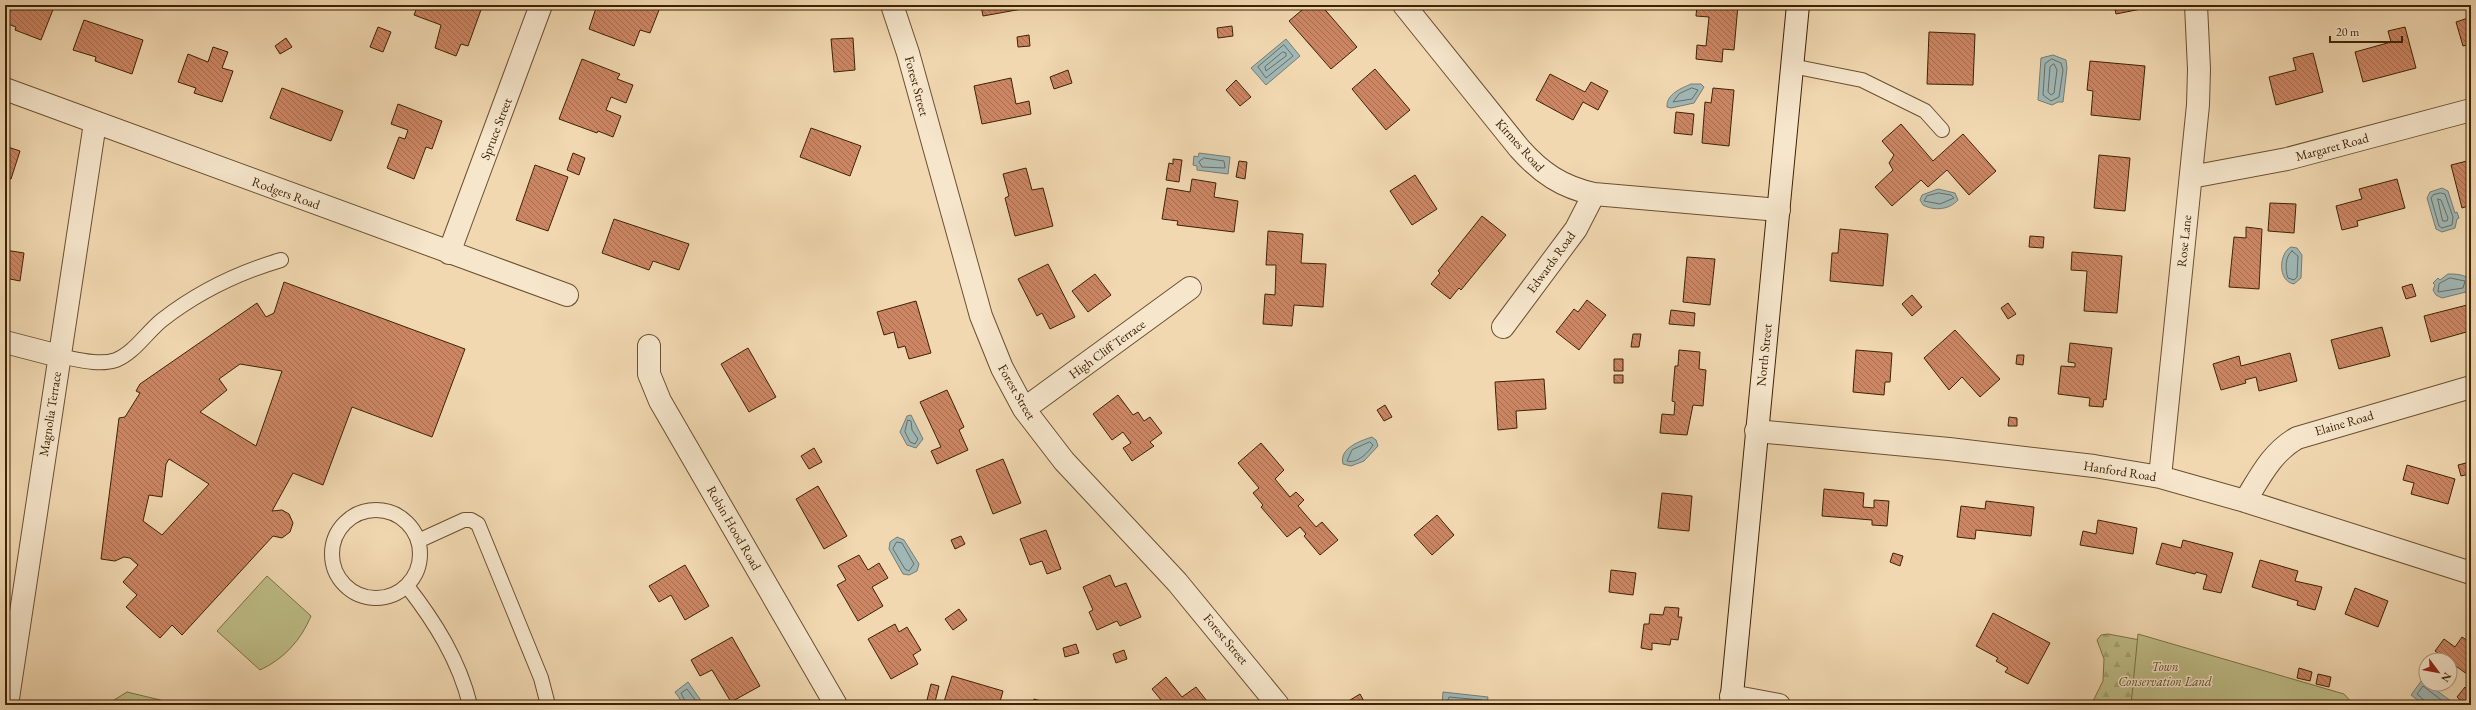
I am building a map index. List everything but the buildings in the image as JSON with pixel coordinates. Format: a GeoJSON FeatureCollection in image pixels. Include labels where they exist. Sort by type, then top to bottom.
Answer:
{"type":"FeatureCollection","features":[{"type":"Feature","properties":{"kind":"street","name":"Spruce Street"},"geometry":{"type":"LineString","coordinates":[[449,253],[541,5]]}},
{"type":"Feature","properties":{"kind":"street","name":"Forest Street"},"geometry":{"type":"LineString","coordinates":[[892,5],[908,53],[981,316],[1002,368],[1024,409],[1064,461],[1177,582],[1278,705]]}},
{"type":"Feature","properties":{"kind":"street","name":"Kirmes Road"},"geometry":{"type":"LineString","coordinates":[[1404,5],[1534,164],[1561,184],[1594,194],[1779,210]]}},
{"type":"Feature","properties":{"kind":"street","name":"North Street"},"geometry":{"type":"LineString","coordinates":[[1731,701],[1798,5]]}},
{"type":"Feature","properties":{"kind":"street","name":"Rose Lane"},"geometry":{"type":"LineString","coordinates":[[2160,477],[2191,177],[2199,69],[2196,5]]}},
{"type":"Feature","properties":{"kind":"street","name":"Rodgers Road"},"geometry":{"type":"LineString","coordinates":[[5,89],[567,295]]}},
{"type":"Feature","properties":{"kind":"street","name":"Margaret Road"},"geometry":{"type":"LineString","coordinates":[[2191,177],[2287,159],[2471,110]]}},
{"type":"Feature","properties":{"kind":"street","name":"Magnolia Terrace"},"geometry":{"type":"LineString","coordinates":[[7,705],[95,123]]}},
{"type":"Feature","properties":{"kind":"street","name":"Edwards Road"},"geometry":{"type":"LineString","coordinates":[[1503,327],[1576,229],[1594,194]]}},
{"type":"Feature","properties":{"kind":"street","name":"High Cliff Terrace"},"geometry":{"type":"LineString","coordinates":[[1024,409],[1190,288]]}},
{"type":"Feature","properties":{"kind":"street"},"geometry":{"type":"LineString","coordinates":[[5,342],[59,356]]}},
{"type":"Feature","properties":{"kind":"street","name":"Robin Hood Road"},"geometry":{"type":"LineString","coordinates":[[649,346],[649,374],[660,401],[836,705]]}},
{"type":"Feature","properties":{"kind":"street","name":"Elaine Road"},"geometry":{"type":"LineString","coordinates":[[2245,501],[2271,459],[2285,445],[2297,438],[2471,388]]}},
{"type":"Feature","properties":{"kind":"street","name":"Hanford Road"},"geometry":{"type":"LineString","coordinates":[[1756,431],[1949,449],[2101,467],[2160,477],[2245,501],[2471,573]]}},
{"type":"Feature","properties":{"kind":"street"},"geometry":{"type":"LineString","coordinates":[[1731,701],[1779,705]]}},
{"type":"Feature","properties":{"kind":"lane"},"geometry":{"type":"LineString","coordinates":[[1792,66],[1862,80],[1925,111],[1942,130]]}},
{"type":"Feature","properties":{"kind":"lane"},"geometry":{"type":"LineString","coordinates":[[59,356],[99,362],[117,360],[126,354],[158,323],[196,296],[237,275],[281,260]]}},
{"type":"Feature","properties":{"kind":"lane"},"geometry":{"type":"LineString","coordinates":[[377,509],[401,517],[413,530],[418,542],[419,563],[406,586],[392,596],[375,599],[350,591],[334,571],[331,553],[332,545],[337,532],[345,522],[360,512],[377,509]]}},
{"type":"Feature","properties":{"kind":"lane"},"geometry":{"type":"LineString","coordinates":[[418,542],[466,520],[478,524],[541,678],[548,705]]}},
{"type":"Feature","properties":{"kind":"lane"},"geometry":{"type":"LineString","coordinates":[[406,586],[439,631],[461,675],[470,705]]}},
{"type":"Feature","properties":{"kind":"green space"},"geometry":{"type":"Polygon","coordinates":[[[267,576],[311,616],[297,641],[291,648],[269,666],[260,670],[217,631],[267,576]]]}},
{"type":"Feature","properties":{"kind":"green space","name":"Town Conservation Land"},"geometry":{"type":"Polygon","coordinates":[[[2108,634],[2177,647],[2345,705],[2091,705],[2103,681],[2104,659],[2097,640],[2101,635],[2108,634]]]}},
{"type":"Feature","properties":{"kind":"green space","name":"Town Conservation Land"},"geometry":{"type":"Polygon","coordinates":[[[2138,634],[2344,694],[2354,705],[2131,705],[2138,634]]]}},
{"type":"Feature","properties":{"kind":"green space"},"geometry":{"type":"Polygon","coordinates":[[[127,692],[181,705],[106,705],[127,692]]]}},
{"type":"Feature","properties":{"kind":"water"},"geometry":{"type":"Polygon","coordinates":[[[1286,39],[1300,56],[1266,85],[1251,68],[1286,39]]]}},
{"type":"Feature","properties":{"kind":"water"},"geometry":{"type":"Polygon","coordinates":[[[2053,55],[2066,60],[2067,68],[2063,102],[2058,102],[2052,105],[2038,100],[2041,58],[2053,55]]]}},
{"type":"Feature","properties":{"kind":"water"},"geometry":{"type":"Polygon","coordinates":[[[1691,84],[1701,84],[1704,87],[1694,103],[1671,108],[1667,107],[1669,98],[1675,92],[1691,84]]]}},
{"type":"Feature","properties":{"kind":"water"},"geometry":{"type":"Polygon","coordinates":[[[1199,153],[1230,157],[1228,174],[1197,170],[1197,166],[1193,165],[1194,156],[1198,157],[1199,153]]]}},
{"type":"Feature","properties":{"kind":"water"},"geometry":{"type":"Polygon","coordinates":[[[2442,188],[2448,191],[2455,213],[2457,212],[2459,218],[2457,219],[2455,228],[2442,232],[2436,229],[2427,198],[2430,192],[2442,188]]]}},
{"type":"Feature","properties":{"kind":"water"},"geometry":{"type":"Polygon","coordinates":[[[1938,189],[1955,193],[1958,200],[1946,208],[1937,209],[1923,205],[1920,200],[1922,195],[1938,189]]]}},
{"type":"Feature","properties":{"kind":"water"},"geometry":{"type":"Polygon","coordinates":[[[2291,247],[2297,248],[2302,255],[2301,278],[2294,284],[2288,282],[2282,273],[2282,261],[2284,255],[2291,247]]]}},
{"type":"Feature","properties":{"kind":"water"},"geometry":{"type":"Polygon","coordinates":[[[2448,274],[2460,275],[2466,277],[2470,281],[2466,292],[2442,298],[2436,295],[2433,290],[2435,285],[2433,283],[2438,278],[2440,280],[2448,274]]]}},
{"type":"Feature","properties":{"kind":"water"},"geometry":{"type":"Polygon","coordinates":[[[911,415],[923,439],[916,448],[907,445],[900,432],[907,416],[911,415]]]}},
{"type":"Feature","properties":{"kind":"water"},"geometry":{"type":"Polygon","coordinates":[[[1372,437],[1376,440],[1378,446],[1364,461],[1351,466],[1343,464],[1344,454],[1347,449],[1356,443],[1372,437]]]}},
{"type":"Feature","properties":{"kind":"water"},"geometry":{"type":"Polygon","coordinates":[[[897,537],[904,540],[919,564],[917,571],[909,575],[903,574],[889,549],[890,542],[897,537]]]}},
{"type":"Feature","properties":{"kind":"water"},"geometry":{"type":"Polygon","coordinates":[[[688,682],[704,705],[684,705],[675,692],[688,682]]]}},
{"type":"Feature","properties":{"kind":"water"},"geometry":{"type":"Polygon","coordinates":[[[2418,685],[2418,692],[2439,692],[2451,701],[2448,705],[2424,705],[2411,695],[2418,685]]]}},
{"type":"Feature","properties":{"kind":"water"},"geometry":{"type":"Polygon","coordinates":[[[1443,692],[1488,697],[1487,705],[1442,705],[1443,692]]]}}]}
